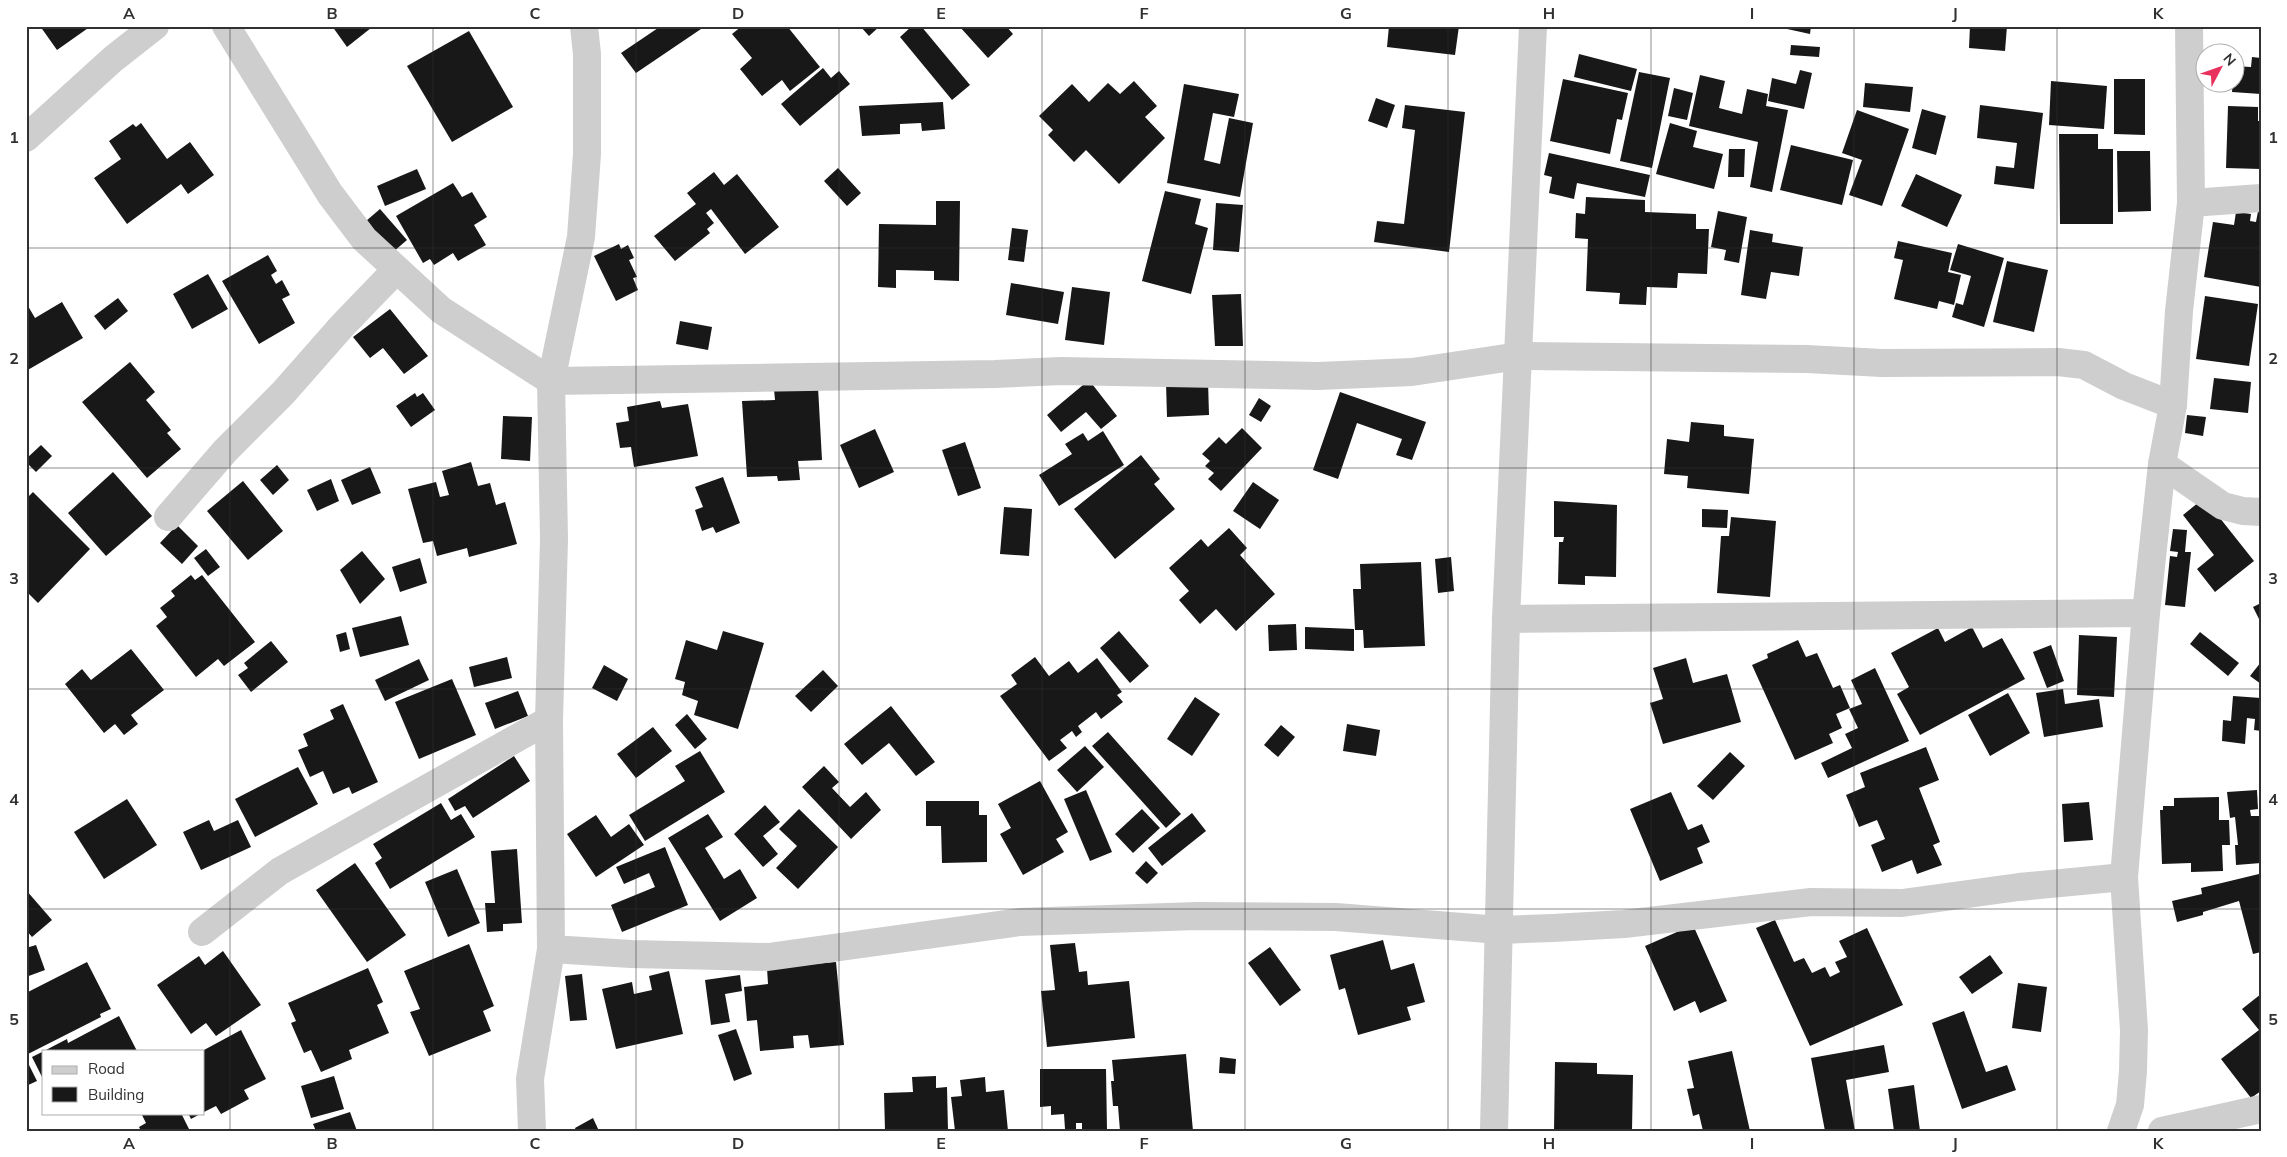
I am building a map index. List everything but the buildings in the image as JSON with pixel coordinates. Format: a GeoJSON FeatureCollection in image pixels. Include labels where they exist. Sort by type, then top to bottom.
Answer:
{"type":"FeatureCollection","features":[{"type":"Feature","properties":{"kind":"street"},"geometry":{"type":"LineString","coordinates":[[26,138],[113,59],[155,26]]}},
{"type":"Feature","properties":{"kind":"street"},"geometry":{"type":"LineString","coordinates":[[226,26],[330,194],[364,238],[396,270],[441,310],[551,381],[995,374],[1061,371],[1318,376],[1412,372],[1519,356],[1807,358],[1882,363],[2058,362],[2084,365],[2124,386],[2173,405]]}},
{"type":"Feature","properties":{"kind":"street"},"geometry":{"type":"LineString","coordinates":[[532,1131],[530,1079],[551,949],[549,720],[554,539],[551,381],[580,237],[587,154],[584,26]]}},
{"type":"Feature","properties":{"kind":"street"},"geometry":{"type":"LineString","coordinates":[[1494,1131],[1506,619],[1534,26]]}},
{"type":"Feature","properties":{"kind":"street"},"geometry":{"type":"LineString","coordinates":[[2121,1131],[2130,1105],[2134,1046],[2124,878],[2146,613],[2162,464],[2173,405],[2178,311],[2191,203],[2189,26]]}},
{"type":"Feature","properties":{"kind":"street"},"geometry":{"type":"LineString","coordinates":[[2191,203],[2261,198]]}},
{"type":"Feature","properties":{"kind":"street"},"geometry":{"type":"LineString","coordinates":[[168,517],[226,451],[283,393],[342,326],[396,270]]}},
{"type":"Feature","properties":{"kind":"street"},"geometry":{"type":"LineString","coordinates":[[2162,464],[2223,506],[2243,512],[2261,512]]}},
{"type":"Feature","properties":{"kind":"street"},"geometry":{"type":"LineString","coordinates":[[1506,619],[2146,613]]}},
{"type":"Feature","properties":{"kind":"street"},"geometry":{"type":"LineString","coordinates":[[202,932],[280,871],[549,720]]}},
{"type":"Feature","properties":{"kind":"street"},"geometry":{"type":"LineString","coordinates":[[551,949],[631,954],[768,957],[1020,922],[1197,916],[1336,917],[1500,930],[1624,924],[1811,902],[1902,903],[2019,887],[2124,878]]}},
{"type":"Feature","properties":{"kind":"street"},"geometry":{"type":"LineString","coordinates":[[2162,1131],[2261,1108]]}}]}
